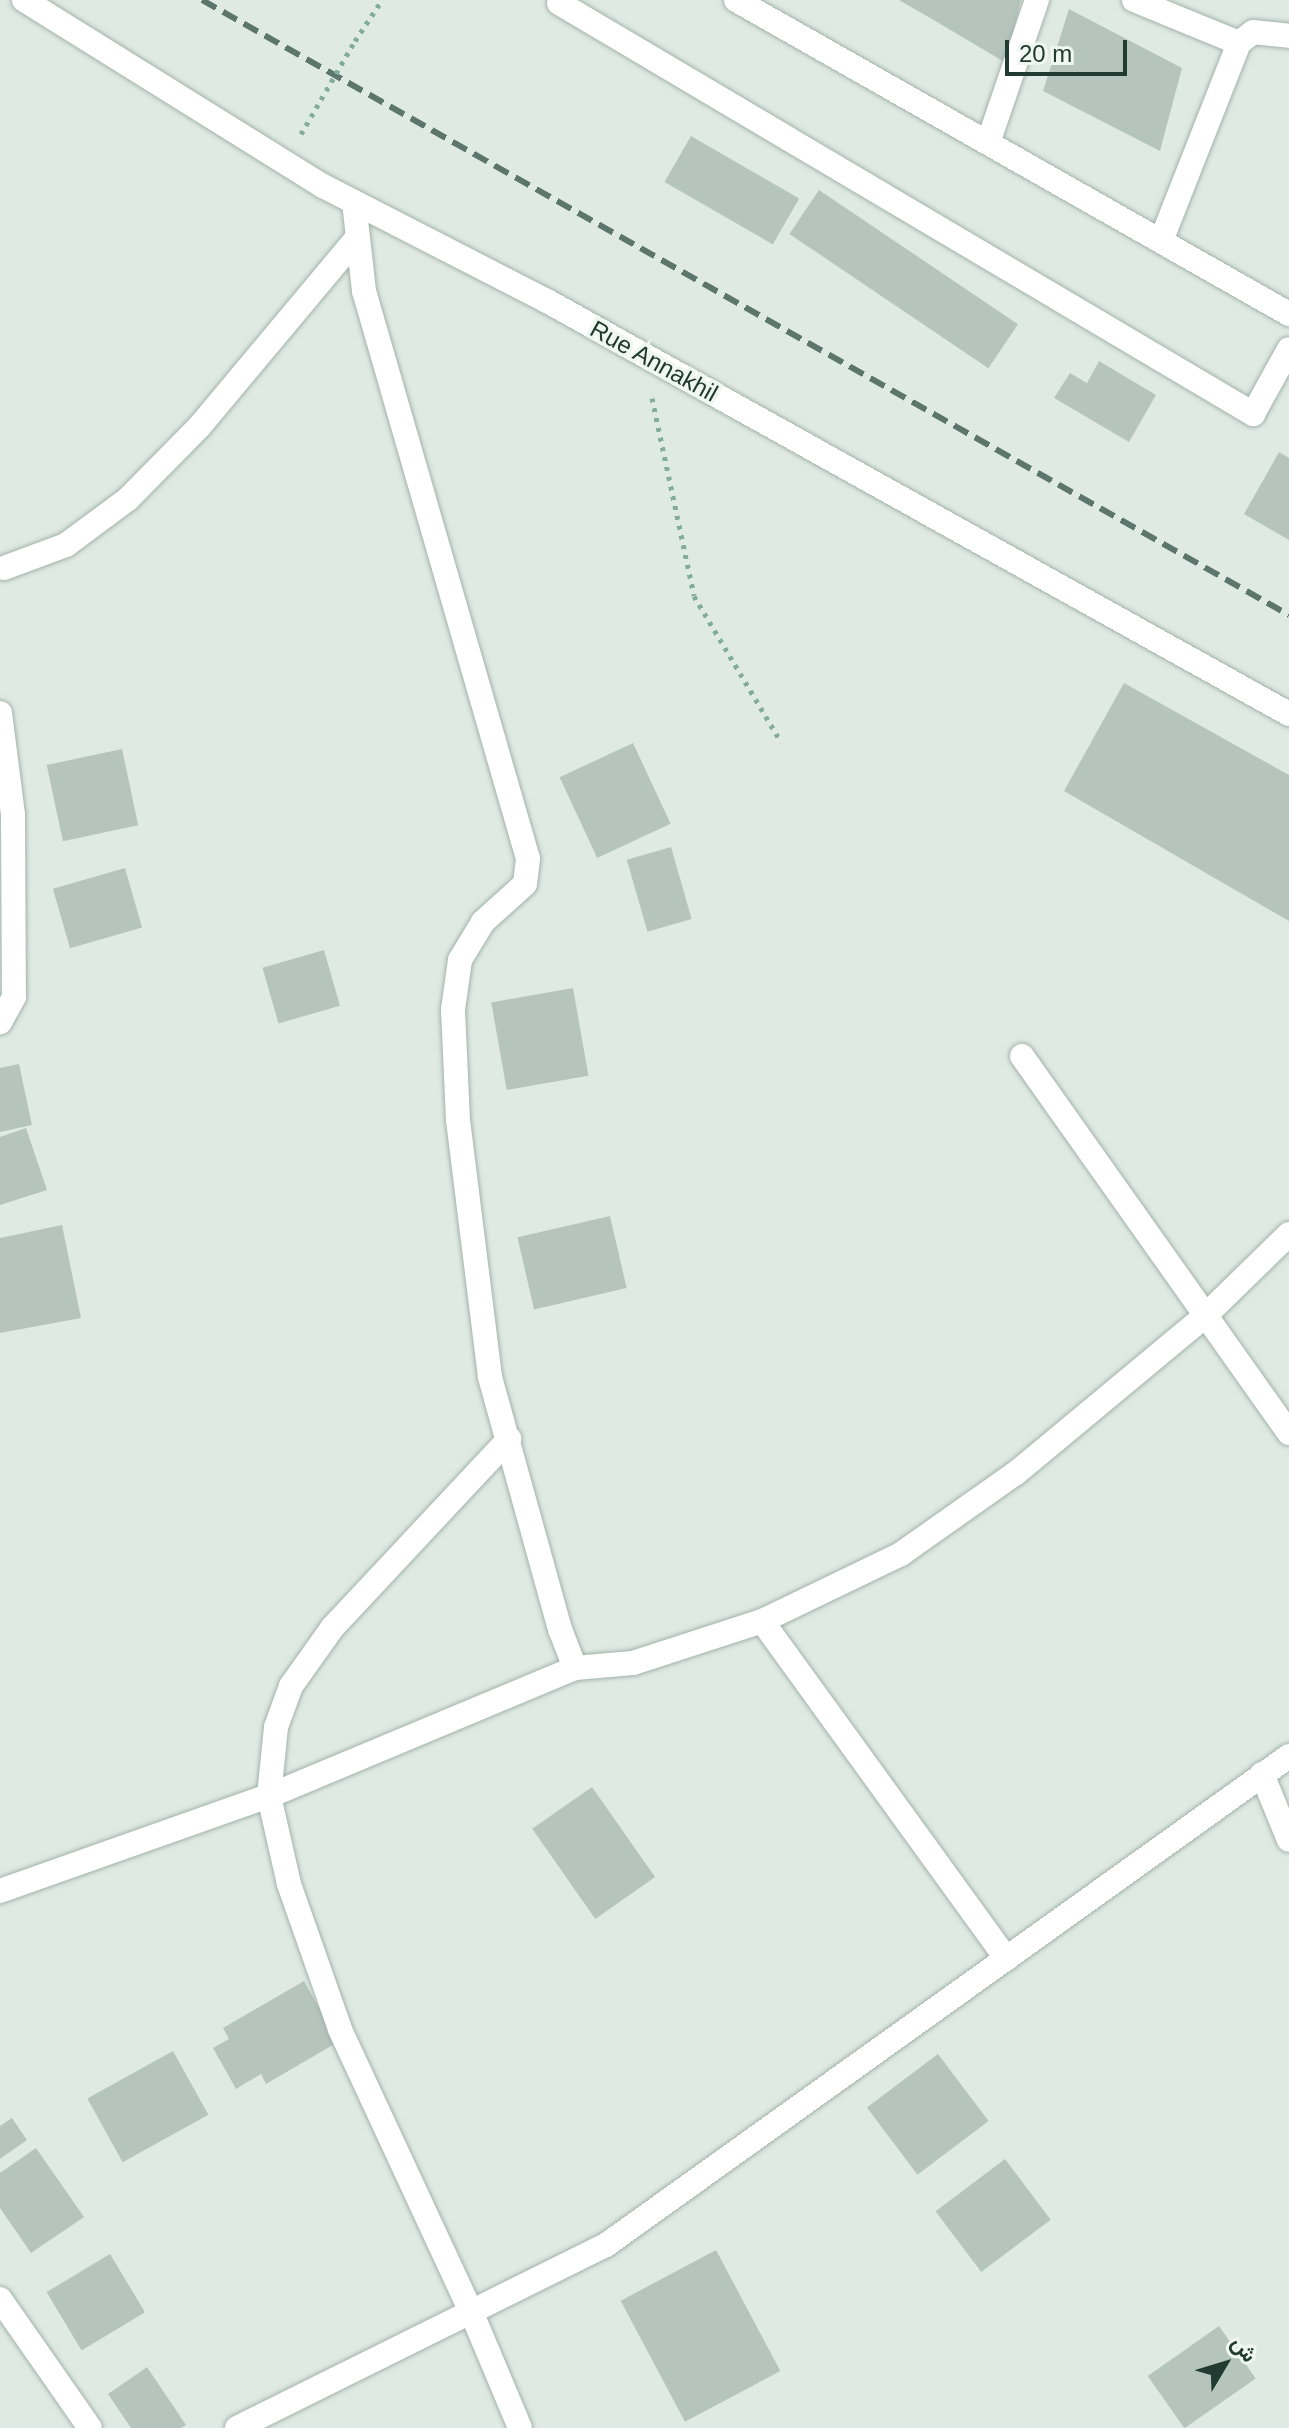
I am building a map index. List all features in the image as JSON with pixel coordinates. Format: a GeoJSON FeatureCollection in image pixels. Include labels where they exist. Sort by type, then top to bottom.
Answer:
{"type":"FeatureCollection","features":[{"type":"Feature","properties":{"kind":"street","name":"Rue Annakhil"},"geometry":{"type":"LineString","coordinates":[[24,0],[354,202],[642,354],[1289,714]]}},
{"type":"Feature","properties":{"kind":"street"},"geometry":{"type":"LineString","coordinates":[[736,0],[1289,314]]}},
{"type":"Feature","properties":{"kind":"street"},"geometry":{"type":"LineString","coordinates":[[988,143],[1037,0]]}},
{"type":"Feature","properties":{"kind":"street"},"geometry":{"type":"LineString","coordinates":[[1134,0],[1239,43]]}},
{"type":"Feature","properties":{"kind":"street"},"geometry":{"type":"LineString","coordinates":[[559,3],[1253,414],[1289,349]]}},
{"type":"Feature","properties":{"kind":"street"},"geometry":{"type":"LineString","coordinates":[[1161,241],[1239,43],[1253,32],[1289,36]]}},
{"type":"Feature","properties":{"kind":"street"},"geometry":{"type":"LineString","coordinates":[[354,202],[357,238],[411,467],[528,859],[525,884],[468,941],[453,1010],[471,1250],[490,1377],[560,1629],[575,1668]]}},
{"type":"Feature","properties":{"kind":"street"},"geometry":{"type":"LineString","coordinates":[[1,565],[66,545],[128,499],[199,427],[357,238]]}},
{"type":"Feature","properties":{"kind":"street"},"geometry":{"type":"LineString","coordinates":[[0,713],[14,997],[0,1022]]}},
{"type":"Feature","properties":{"kind":"street"},"geometry":{"type":"LineString","coordinates":[[1022,1056],[1289,1433]]}},
{"type":"Feature","properties":{"kind":"street"},"geometry":{"type":"LineString","coordinates":[[0,1891],[269,1796],[575,1668],[633,1663],[762,1621],[901,1554],[972,1507],[1206,1315],[1289,1234]]}},
{"type":"Feature","properties":{"kind":"street"},"geometry":{"type":"LineString","coordinates":[[509,1439],[333,1627],[291,1686],[276,1727],[269,1796],[289,1884],[340,2029],[473,2316],[520,2428]]}},
{"type":"Feature","properties":{"kind":"street"},"geometry":{"type":"LineString","coordinates":[[762,1621],[1007,1959]]}},
{"type":"Feature","properties":{"kind":"street"},"geometry":{"type":"LineString","coordinates":[[237,2428],[376,2353],[473,2316],[606,2245],[1289,1756]]}},
{"type":"Feature","properties":{"kind":"street"},"geometry":{"type":"LineString","coordinates":[[1262,1774],[1289,1840]]}},
{"type":"Feature","properties":{"kind":"street"},"geometry":{"type":"LineString","coordinates":[[0,2299],[90,2428]]}},
{"type":"Feature","properties":{"kind":"path"},"geometry":{"type":"LineString","coordinates":[[301,134],[382,0]]}},
{"type":"Feature","properties":{"kind":"path"},"geometry":{"type":"LineString","coordinates":[[642,354],[694,596],[781,742]]}},
{"type":"Feature","properties":{"kind":"building"},"geometry":{"type":"Polygon","coordinates":[[[899,0],[1021,0],[1006,63],[937,22],[899,0]]]}},
{"type":"Feature","properties":{"kind":"building"},"geometry":{"type":"Polygon","coordinates":[[[1069,9],[1182,68],[1160,151],[1043,91],[1069,9]]]}},
{"type":"Feature","properties":{"kind":"building"},"geometry":{"type":"Polygon","coordinates":[[[691,136],[799,198],[773,244],[664,182],[691,136]]]}},
{"type":"Feature","properties":{"kind":"building"},"geometry":{"type":"Polygon","coordinates":[[[819,190],[1018,324],[988,368],[789,234],[819,190]]]}},
{"type":"Feature","properties":{"kind":"building"},"geometry":{"type":"Polygon","coordinates":[[[1099,361],[1156,395],[1129,442],[1054,398],[1070,373],[1087,383],[1099,361]]]}},
{"type":"Feature","properties":{"kind":"building"},"geometry":{"type":"Polygon","coordinates":[[[1279,452],[1289,458],[1289,540],[1244,514],[1279,452]]]}},
{"type":"Feature","properties":{"kind":"building"},"geometry":{"type":"Polygon","coordinates":[[[1124,683],[1289,775],[1289,921],[1064,791],[1124,683]]]}},
{"type":"Feature","properties":{"kind":"building"},"geometry":{"type":"Polygon","coordinates":[[[633,743],[671,824],[597,858],[560,777],[633,743]]]}},
{"type":"Feature","properties":{"kind":"building"},"geometry":{"type":"Polygon","coordinates":[[[122,749],[138,825],[63,841],[47,765],[122,749]]]}},
{"type":"Feature","properties":{"kind":"building"},"geometry":{"type":"Polygon","coordinates":[[[671,847],[692,919],[647,932],[627,860],[671,847]]]}},
{"type":"Feature","properties":{"kind":"building"},"geometry":{"type":"Polygon","coordinates":[[[125,868],[142,928],[70,948],[53,889],[125,868]]]}},
{"type":"Feature","properties":{"kind":"building"},"geometry":{"type":"Polygon","coordinates":[[[324,950],[340,1006],[278,1023],[262,968],[324,950]]]}},
{"type":"Feature","properties":{"kind":"building"},"geometry":{"type":"Polygon","coordinates":[[[573,988],[588,1076],[507,1090],[491,1002],[573,988]]]}},
{"type":"Feature","properties":{"kind":"building"},"geometry":{"type":"Polygon","coordinates":[[[19,1064],[32,1125],[0,1132],[0,1068],[19,1064]]]}},
{"type":"Feature","properties":{"kind":"building"},"geometry":{"type":"Polygon","coordinates":[[[26,1128],[47,1190],[0,1205],[0,1137],[26,1128]]]}},
{"type":"Feature","properties":{"kind":"building"},"geometry":{"type":"Polygon","coordinates":[[[610,1216],[627,1288],[534,1309],[517,1237],[610,1216]]]}},
{"type":"Feature","properties":{"kind":"building"},"geometry":{"type":"Polygon","coordinates":[[[62,1225],[81,1318],[0,1333],[0,1238],[62,1225]]]}},
{"type":"Feature","properties":{"kind":"building"},"geometry":{"type":"Polygon","coordinates":[[[592,1787],[655,1877],[595,1919],[532,1829],[592,1787]]]}},
{"type":"Feature","properties":{"kind":"building"},"geometry":{"type":"Polygon","coordinates":[[[304,1981],[338,2042],[266,2084],[261,2074],[236,2089],[213,2048],[229,2039],[223,2028],[304,1981]]]}},
{"type":"Feature","properties":{"kind":"building"},"geometry":{"type":"Polygon","coordinates":[[[173,2051],[208,2115],[123,2162],[87,2099],[173,2051]]]}},
{"type":"Feature","properties":{"kind":"building"},"geometry":{"type":"Polygon","coordinates":[[[938,2054],[989,2121],[917,2175],[867,2108],[938,2054]]]}},
{"type":"Feature","properties":{"kind":"building"},"geometry":{"type":"Polygon","coordinates":[[[12,2118],[27,2140],[0,2159],[0,2126],[12,2118]]]}},
{"type":"Feature","properties":{"kind":"building"},"geometry":{"type":"Polygon","coordinates":[[[36,2148],[84,2217],[31,2253],[0,2208],[0,2173],[36,2148]]]}},
{"type":"Feature","properties":{"kind":"building"},"geometry":{"type":"Polygon","coordinates":[[[1005,2159],[1051,2220],[981,2272],[936,2211],[1005,2159]]]}},
{"type":"Feature","properties":{"kind":"building"},"geometry":{"type":"Polygon","coordinates":[[[716,2250],[780,2371],[685,2422],[621,2301],[716,2250]]]}},
{"type":"Feature","properties":{"kind":"building"},"geometry":{"type":"Polygon","coordinates":[[[110,2254],[145,2312],[82,2350],[47,2292],[110,2254]]]}},
{"type":"Feature","properties":{"kind":"building"},"geometry":{"type":"Polygon","coordinates":[[[1219,2326],[1256,2378],[1184,2428],[1148,2376],[1219,2326]]]}},
{"type":"Feature","properties":{"kind":"building"},"geometry":{"type":"Polygon","coordinates":[[[147,2367],[186,2425],[181,2428],[131,2428],[108,2394],[147,2367]]]}},
{"type":"Feature","properties":{"kind":"railway"},"geometry":{"type":"LineString","coordinates":[[202,0],[1289,615]]}}]}
